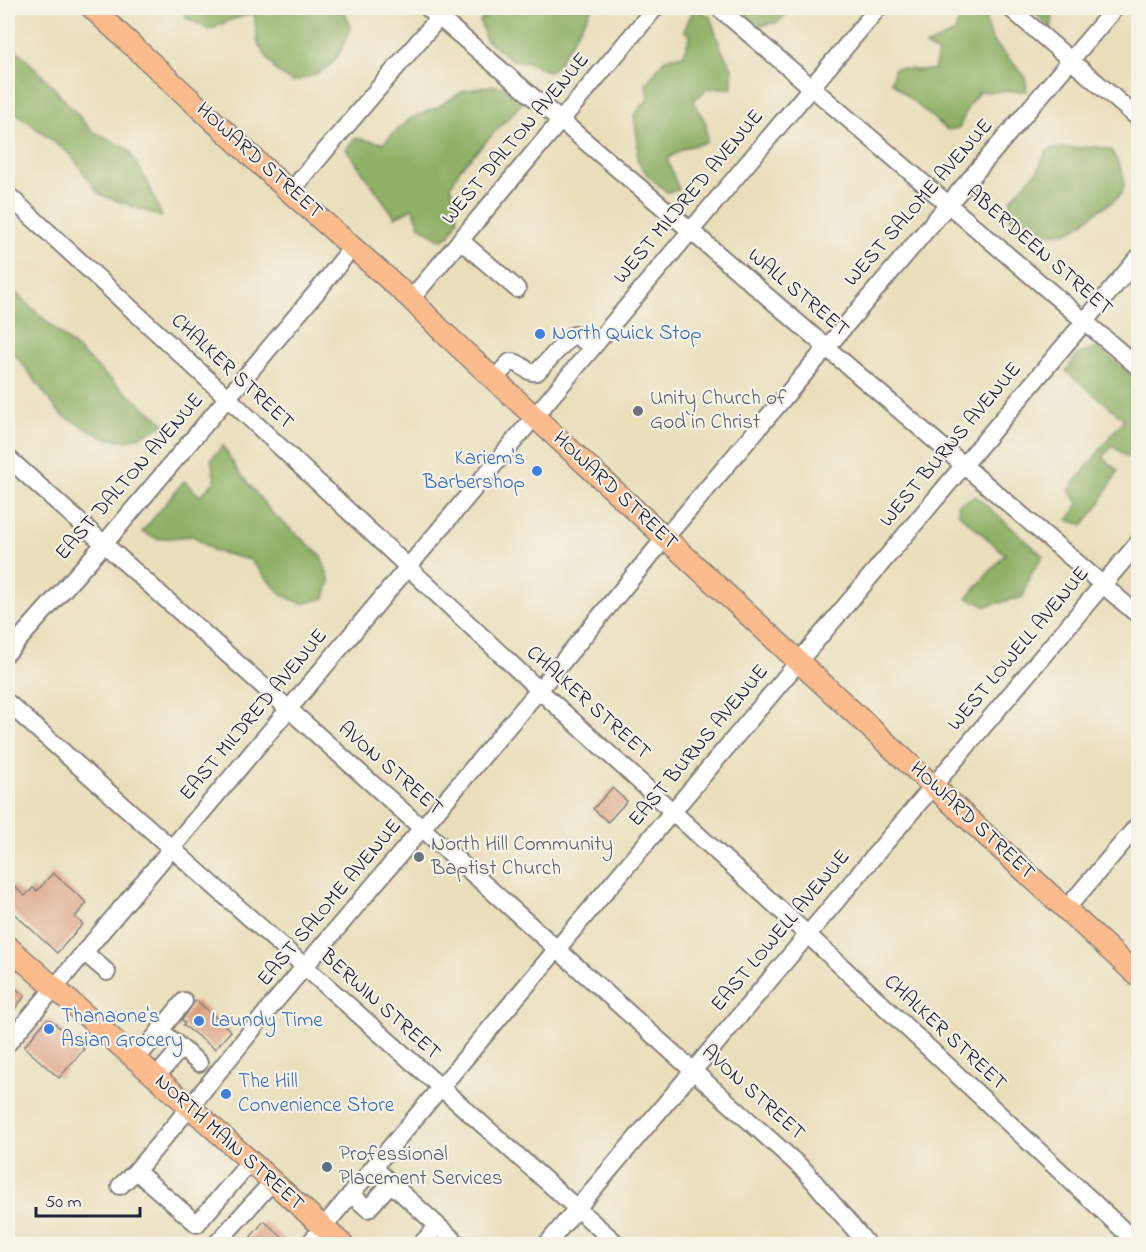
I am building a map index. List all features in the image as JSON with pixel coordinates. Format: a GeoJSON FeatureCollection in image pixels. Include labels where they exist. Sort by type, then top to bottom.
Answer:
{"type":"FeatureCollection","features":[{"type":"Feature","properties":{"kind":"main road","name":"HOWARD STREET"},"geometry":{"type":"LineString","coordinates":[[92,8],[290,192],[411,299],[442,331],[935,785],[1138,976]]}},
{"type":"Feature","properties":{"kind":"main road","name":"NORTH MAIN STREET"},"geometry":{"type":"LineString","coordinates":[[8,947],[342,1245]]}},
{"type":"Feature","properties":{"kind":"street","name":"WEST DALTON AVENUE"},"geometry":{"type":"LineString","coordinates":[[411,299],[655,8]]}},
{"type":"Feature","properties":{"kind":"street","name":"ABERDEEN STREET"},"geometry":{"type":"LineString","coordinates":[[719,8],[1138,367]]}},
{"type":"Feature","properties":{"kind":"street","name":"WEST MILDRED AVENUE"},"geometry":{"type":"LineString","coordinates":[[534,416],[878,8]]}},
{"type":"Feature","properties":{"kind":"street"},"geometry":{"type":"LineString","coordinates":[[1010,8],[1138,118]]}},
{"type":"Feature","properties":{"kind":"street","name":"WEST SALOME AVENUE"},"geometry":{"type":"LineString","coordinates":[[665,538],[1115,8]]}},
{"type":"Feature","properties":{"kind":"street"},"geometry":{"type":"LineString","coordinates":[[290,192],[438,11]]}},
{"type":"Feature","properties":{"kind":"street","name":"WALL STREET"},"geometry":{"type":"LineString","coordinates":[[438,11],[561,120],[1138,615]]}},
{"type":"Feature","properties":{"kind":"street","name":"CHALKER STREET"},"geometry":{"type":"LineString","coordinates":[[8,195],[539,690],[808,935],[1138,1244]]}},
{"type":"Feature","properties":{"kind":"street"},"geometry":{"type":"LineString","coordinates":[[460,240],[517,289]]}},
{"type":"Feature","properties":{"kind":"street","name":"EAST DALTON AVENUE"},"geometry":{"type":"LineString","coordinates":[[8,652],[104,544],[353,246]]}},
{"type":"Feature","properties":{"kind":"street","name":"WEST BURNS AVENUE"},"geometry":{"type":"LineString","coordinates":[[799,662],[1138,258]]}},
{"type":"Feature","properties":{"kind":"street"},"geometry":{"type":"LineString","coordinates":[[494,379],[510,362],[518,363],[530,372],[537,372],[571,336],[575,335],[593,347]]}},
{"type":"Feature","properties":{"kind":"street","name":"EAST MILDRED AVENUE"},"geometry":{"type":"LineString","coordinates":[[8,1043],[534,416]]}},
{"type":"Feature","properties":{"kind":"street","name":"AVON STREET"},"geometry":{"type":"LineString","coordinates":[[8,458],[805,1171],[867,1245]]}},
{"type":"Feature","properties":{"kind":"street","name":"EAST SALOME AVENUE"},"geometry":{"type":"LineString","coordinates":[[120,1186],[136,1171],[190,1107],[665,538]]}},
{"type":"Feature","properties":{"kind":"street","name":"WEST LOWELL AVENUE"},"geometry":{"type":"LineString","coordinates":[[935,785],[1138,543]]}},
{"type":"Feature","properties":{"kind":"street","name":"EAST BURNS AVENUE"},"geometry":{"type":"LineString","coordinates":[[309,1245],[799,662]]}},
{"type":"Feature","properties":{"kind":"street","name":"BERWIN STREET"},"geometry":{"type":"LineString","coordinates":[[8,703],[617,1245]]}},
{"type":"Feature","properties":{"kind":"street","name":"EAST LOWELL AVENUE"},"geometry":{"type":"LineString","coordinates":[[547,1245],[935,785]]}},
{"type":"Feature","properties":{"kind":"street"},"geometry":{"type":"LineString","coordinates":[[1066,909],[1138,825]]}},
{"type":"Feature","properties":{"kind":"street"},"geometry":{"type":"LineString","coordinates":[[84,952],[107,972]]}},
{"type":"Feature","properties":{"kind":"street"},"geometry":{"type":"LineString","coordinates":[[136,1060],[184,1001]]}},
{"type":"Feature","properties":{"kind":"street"},"geometry":{"type":"LineString","coordinates":[[160,1030],[199,1064]]}},
{"type":"Feature","properties":{"kind":"street"},"geometry":{"type":"LineString","coordinates":[[156,1077],[181,1048]]}},
{"type":"Feature","properties":{"kind":"street"},"geometry":{"type":"LineString","coordinates":[[136,1171],[197,1224],[250,1162]]}},
{"type":"Feature","properties":{"kind":"street"},"geometry":{"type":"LineString","coordinates":[[374,1168],[458,1245]]}},
{"type":"Feature","properties":{"kind":"street"},"geometry":{"type":"LineString","coordinates":[[216,1245],[272,1182]]}},
{"type":"Feature","properties":{"kind":"street"},"geometry":{"type":"LineString","coordinates":[[351,1194],[368,1209],[391,1183]]}},
{"type":"Feature","properties":{"kind":"street"},"geometry":{"type":"LineString","coordinates":[[421,1245],[438,1226]]}},
{"type":"Feature","properties":{"kind":"green space"},"geometry":{"type":"Polygon","coordinates":[[[186,8],[317,8],[345,13],[351,27],[341,50],[330,65],[316,74],[292,82],[276,71],[258,44],[254,13],[228,21],[210,30],[185,17],[186,8]]]}},
{"type":"Feature","properties":{"kind":"green space"},"geometry":{"type":"Polygon","coordinates":[[[500,8],[592,8],[558,64],[549,72],[528,62],[512,60],[486,40],[480,21],[500,8]]]}},
{"type":"Feature","properties":{"kind":"green space"},"geometry":{"type":"Polygon","coordinates":[[[694,8],[710,16],[721,49],[732,68],[732,88],[709,88],[693,101],[706,123],[707,142],[684,148],[667,159],[679,190],[667,192],[648,176],[637,160],[638,143],[634,115],[648,99],[646,84],[665,59],[683,55],[691,35],[684,31],[694,8]]]}},
{"type":"Feature","properties":{"kind":"green space"},"geometry":{"type":"Polygon","coordinates":[[[743,8],[793,8],[778,22],[759,26],[747,17],[743,8]]]}},
{"type":"Feature","properties":{"kind":"green space"},"geometry":{"type":"Polygon","coordinates":[[[1033,8],[1054,8],[1051,30],[1035,12],[1033,8]]]}},
{"type":"Feature","properties":{"kind":"green space"},"geometry":{"type":"Polygon","coordinates":[[[1138,9],[1138,47],[1130,28],[1138,9]]]}},
{"type":"Feature","properties":{"kind":"green space"},"geometry":{"type":"Polygon","coordinates":[[[973,10],[984,14],[992,40],[1025,76],[1027,91],[979,92],[969,105],[959,128],[947,130],[891,81],[895,68],[934,70],[938,53],[925,46],[954,33],[960,18],[973,10]]]}},
{"type":"Feature","properties":{"kind":"green space"},"geometry":{"type":"Polygon","coordinates":[[[8,41],[47,80],[92,131],[128,149],[148,183],[162,217],[99,194],[71,155],[8,107],[8,41]]]}},
{"type":"Feature","properties":{"kind":"green space"},"geometry":{"type":"Polygon","coordinates":[[[494,85],[512,90],[526,99],[460,169],[451,186],[458,219],[450,235],[441,240],[420,226],[413,208],[395,217],[346,149],[355,138],[383,143],[411,118],[438,107],[463,91],[494,85]]]}},
{"type":"Feature","properties":{"kind":"green space"},"geometry":{"type":"Polygon","coordinates":[[[1096,147],[1111,150],[1121,168],[1124,184],[1116,199],[1077,227],[1061,233],[1034,230],[1010,219],[1011,199],[1038,170],[1046,152],[1050,149],[1096,147]]]}},
{"type":"Feature","properties":{"kind":"green space"},"geometry":{"type":"Polygon","coordinates":[[[8,286],[111,380],[166,425],[128,441],[104,438],[60,414],[19,359],[8,351],[8,286]]]}},
{"type":"Feature","properties":{"kind":"green space"},"geometry":{"type":"Polygon","coordinates":[[[1097,347],[1138,380],[1138,403],[1131,414],[1138,420],[1138,449],[1127,457],[1112,445],[1103,457],[1118,471],[1097,508],[1083,525],[1068,520],[1079,504],[1069,490],[1124,419],[1066,371],[1077,355],[1097,347]]]}},
{"type":"Feature","properties":{"kind":"green space"},"geometry":{"type":"Polygon","coordinates":[[[223,446],[238,471],[273,514],[320,554],[330,581],[325,598],[303,604],[282,595],[250,560],[214,551],[193,536],[158,539],[142,532],[184,481],[200,496],[215,481],[211,459],[223,446]]]}},
{"type":"Feature","properties":{"kind":"green space"},"geometry":{"type":"Polygon","coordinates":[[[976,496],[1043,556],[1029,578],[1023,597],[986,606],[967,598],[1005,554],[959,514],[958,504],[976,496]]]}},
{"type":"Feature","properties":{"kind":"building"},"geometry":{"type":"Polygon","coordinates":[[[612,788],[627,801],[608,822],[593,809],[612,788]]]}},
{"type":"Feature","properties":{"kind":"building"},"geometry":{"type":"Polygon","coordinates":[[[53,873],[87,903],[75,917],[83,924],[57,953],[8,908],[8,891],[13,885],[25,896],[33,888],[37,891],[53,873]]]}},
{"type":"Feature","properties":{"kind":"building"},"geometry":{"type":"Polygon","coordinates":[[[8,982],[25,996],[8,1017],[8,982]]]}},
{"type":"Feature","properties":{"kind":"building"},"geometry":{"type":"Polygon","coordinates":[[[196,1000],[231,1031],[215,1049],[183,1025],[185,1023],[182,1020],[196,1000]]]}},
{"type":"Feature","properties":{"kind":"building"},"geometry":{"type":"Polygon","coordinates":[[[46,1020],[51,1020],[84,1049],[59,1078],[24,1047],[46,1020]]]}},
{"type":"Feature","properties":{"kind":"building"},"geometry":{"type":"Polygon","coordinates":[[[264,1221],[291,1245],[244,1245],[264,1221]]]}},
{"type":"Feature","properties":{"kind":"place","name":"North Quick Stop"},"geometry":{"type":"Point","coordinates":[540,334]}},
{"type":"Feature","properties":{"kind":"place","name":"Unity Church of God in Christ"},"geometry":{"type":"Point","coordinates":[638,411]}},
{"type":"Feature","properties":{"kind":"place","name":"Kariem's Barbershop"},"geometry":{"type":"Point","coordinates":[537,471]}},
{"type":"Feature","properties":{"kind":"place","name":"North Hill Community Baptist Church"},"geometry":{"type":"Point","coordinates":[419,857]}},
{"type":"Feature","properties":{"kind":"place","name":"Laundy Time"},"geometry":{"type":"Point","coordinates":[199,1021]}},
{"type":"Feature","properties":{"kind":"place","name":"Thanaone's Asian Grocery"},"geometry":{"type":"Point","coordinates":[49,1029]}},
{"type":"Feature","properties":{"kind":"place","name":"The Hill Convenience Store"},"geometry":{"type":"Point","coordinates":[226,1094]}},
{"type":"Feature","properties":{"kind":"place","name":"Professional Placement Services"},"geometry":{"type":"Point","coordinates":[327,1167]}}]}
